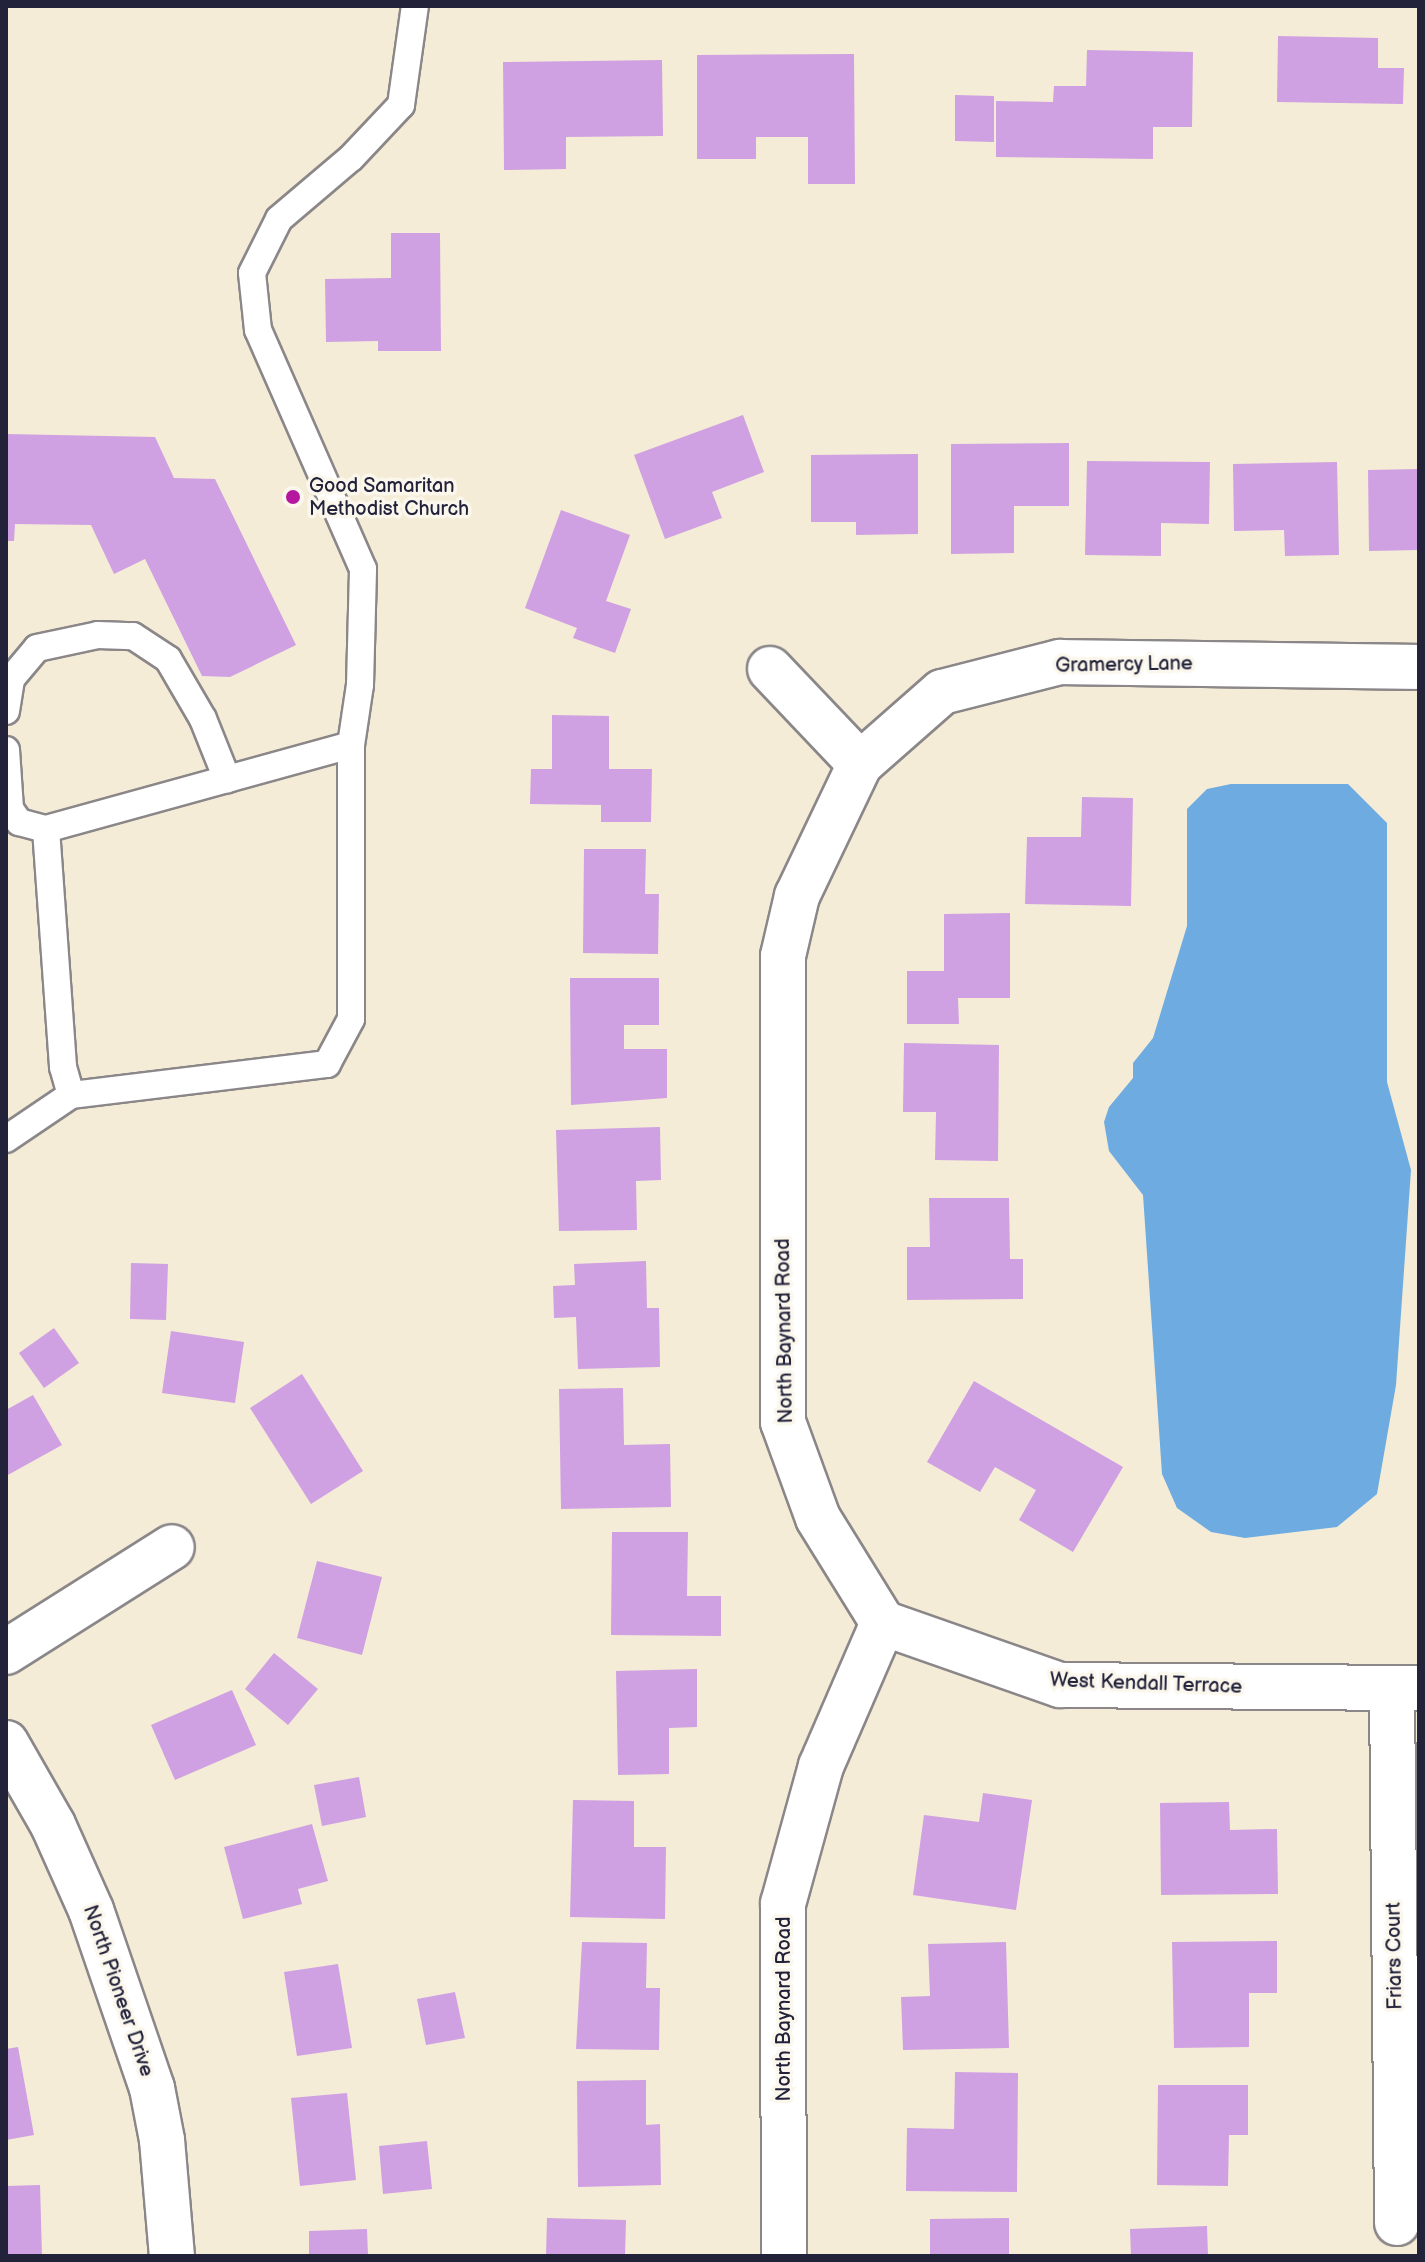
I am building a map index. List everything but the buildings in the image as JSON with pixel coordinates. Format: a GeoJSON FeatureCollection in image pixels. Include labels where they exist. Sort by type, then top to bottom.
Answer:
{"type":"FeatureCollection","features":[{"type":"Feature","properties":{"kind":"street","name":"Gramercy Lane"},"geometry":{"type":"LineString","coordinates":[[860,764],[942,692],[1060,662],[1419,667]]}},
{"type":"Feature","properties":{"kind":"street"},"geometry":{"type":"LineString","coordinates":[[770,669],[860,764]]}},
{"type":"Feature","properties":{"kind":"street","name":"North Baynard Road"},"geometry":{"type":"LineString","coordinates":[[784,2256],[783,1904],[821,1766],[883,1623],[818,1518],[783,1422],[783,956],[797,896],[860,764]]}},
{"type":"Feature","properties":{"kind":"street"},"geometry":{"type":"LineString","coordinates":[[6,1652],[172,1547]]}},
{"type":"Feature","properties":{"kind":"street","name":"West Kendall Terrace"},"geometry":{"type":"LineString","coordinates":[[883,1623],[1060,1685],[1406,1689]]}},
{"type":"Feature","properties":{"kind":"street","name":"Friars Court"},"geometry":{"type":"LineString","coordinates":[[1397,2223],[1406,1689]]}},
{"type":"Feature","properties":{"kind":"street","name":"North Pioneer Drive"},"geometry":{"type":"LineString","coordinates":[[6,1743],[53,1825],[91,1910],[152,2088],[162,2140],[172,2256]]}},
{"type":"Feature","properties":{"kind":"lane"},"geometry":{"type":"LineString","coordinates":[[6,1139],[71,1095],[327,1064],[351,1019],[351,745],[360,685],[363,569],[258,330],[252,273],[279,219],[351,158],[401,105],[415,6]]}},
{"type":"Feature","properties":{"kind":"lane"},"geometry":{"type":"LineString","coordinates":[[6,711],[11,679],[37,648],[98,635],[133,636],[168,659],[238,776]]}},
{"type":"Feature","properties":{"kind":"lane"},"geometry":{"type":"LineString","coordinates":[[6,750],[10,809],[19,822],[46,829],[351,745]]}},
{"type":"Feature","properties":{"kind":"lane"},"geometry":{"type":"LineString","coordinates":[[46,829],[63,1067],[71,1095]]}},
{"type":"Feature","properties":{"kind":"water"},"geometry":{"type":"Polygon","coordinates":[[[1231,784],[1348,784],[1387,823],[1387,1082],[1411,1170],[1396,1385],[1377,1494],[1337,1527],[1245,1538],[1211,1532],[1177,1508],[1162,1474],[1143,1195],[1109,1151],[1104,1122],[1109,1107],[1133,1078],[1133,1063],[1153,1038],[1187,926],[1187,809],[1207,789],[1231,784]]]}},
{"type":"Feature","properties":{"kind":"place","name":"Good Samaritan Methodist Church"},"geometry":{"type":"Point","coordinates":[293,497]}}]}
